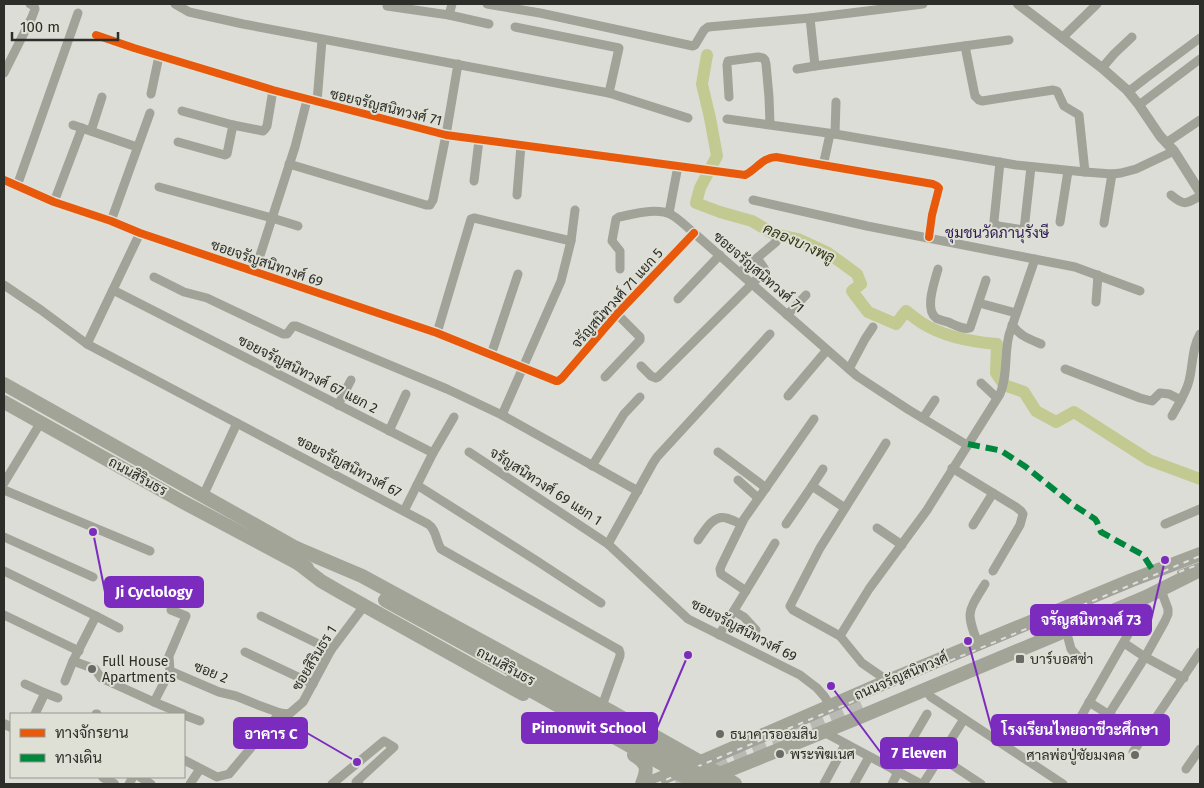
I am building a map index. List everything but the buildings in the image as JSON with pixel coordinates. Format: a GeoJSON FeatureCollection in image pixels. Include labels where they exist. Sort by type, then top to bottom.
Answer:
{"type":"FeatureCollection","features":[{"type":"Feature","properties":{"kind":"main road","name":"ถนนสิรินธร"},"geometry":{"type":"LineString","coordinates":[[4,384],[296,548],[383,604],[664,764],[695,784]]}},
{"type":"Feature","properties":{"kind":"main road","name":"ถนนสิรินธร"},"geometry":{"type":"LineString","coordinates":[[4,402],[181,501],[299,564],[383,604],[669,756],[717,779]]}},
{"type":"Feature","properties":{"kind":"main road","name":"ถนนสิรินธร"},"geometry":{"type":"LineString","coordinates":[[296,548],[362,576],[602,706],[701,762],[717,779]]}},
{"type":"Feature","properties":{"kind":"main road","name":"ถนนจรัญสนิทวงศ์"},"geometry":{"type":"LineString","coordinates":[[1195,572],[1140,588],[861,704],[1200,554]]}},
{"type":"Feature","properties":{"kind":"main road","name":"ถนนจรัญสนิทวงศ์"},"geometry":{"type":"LineString","coordinates":[[647,784],[830,705],[1132,580],[1184,561]]}},
{"type":"Feature","properties":{"kind":"main road","name":"ถนนสิรินธร"},"geometry":{"type":"LineString","coordinates":[[299,564],[321,581],[364,606],[686,784]]}},
{"type":"Feature","properties":{"kind":"main road","name":"ถนนจรัญสนิทวงศ์"},"geometry":{"type":"LineString","coordinates":[[695,784],[717,779],[805,738],[855,719],[1161,590],[1195,572]]}},
{"type":"Feature","properties":{"kind":"main road"},"geometry":{"type":"LineString","coordinates":[[567,718],[580,718],[586,715],[589,710],[588,703],[583,696]]}},
{"type":"Feature","properties":{"kind":"main road"},"geometry":{"type":"LineString","coordinates":[[790,723],[786,730],[788,735],[794,738],[805,738]]}},
{"type":"Feature","properties":{"kind":"main road"},"geometry":{"type":"LineString","coordinates":[[634,754],[643,761],[646,767],[646,775],[642,784]]}},
{"type":"Feature","properties":{"kind":"main road"},"geometry":{"type":"LineString","coordinates":[[717,779],[735,784]]}},
{"type":"Feature","properties":{"kind":"street"},"geometry":{"type":"LineString","coordinates":[[4,73],[32,17],[34,6],[30,4]]}},
{"type":"Feature","properties":{"kind":"street"},"geometry":{"type":"LineString","coordinates":[[177,4],[189,12],[243,24],[609,93],[688,118]]}},
{"type":"Feature","properties":{"kind":"street"},"geometry":{"type":"LineString","coordinates":[[450,15],[452,4]]}},
{"type":"Feature","properties":{"kind":"street"},"geometry":{"type":"LineString","coordinates":[[487,4],[540,8],[624,31],[693,46],[708,27],[810,18],[923,4]]}},
{"type":"Feature","properties":{"kind":"street"},"geometry":{"type":"LineString","coordinates":[[1062,38],[1097,4]]}},
{"type":"Feature","properties":{"kind":"street"},"geometry":{"type":"LineString","coordinates":[[1023,5],[1102,68],[1128,92],[1199,186]]}},
{"type":"Feature","properties":{"kind":"street"},"geometry":{"type":"LineString","coordinates":[[387,6],[450,15],[489,24]]}},
{"type":"Feature","properties":{"kind":"street"},"geometry":{"type":"LineString","coordinates":[[17,186],[78,13]]}},
{"type":"Feature","properties":{"kind":"street"},"geometry":{"type":"LineString","coordinates":[[810,18],[815,66]]}},
{"type":"Feature","properties":{"kind":"street"},"geometry":{"type":"LineString","coordinates":[[515,27],[618,48]]}},
{"type":"Feature","properties":{"kind":"street"},"geometry":{"type":"LineString","coordinates":[[609,93],[618,48],[624,31]]}},
{"type":"Feature","properties":{"kind":"street","name":"ซอยจรัญสนิทวงศ์ 71"},"geometry":{"type":"LineString","coordinates":[[96,35],[159,56],[307,100],[446,135],[745,175],[771,157],[937,186],[939,188],[928,237]]}},
{"type":"Feature","properties":{"kind":"street"},"geometry":{"type":"LineString","coordinates":[[1102,68],[1132,37]]}},
{"type":"Feature","properties":{"kind":"street"},"geometry":{"type":"LineString","coordinates":[[1128,92],[1200,38]]}},
{"type":"Feature","properties":{"kind":"street"},"geometry":{"type":"LineString","coordinates":[[317,102],[322,40]]}},
{"type":"Feature","properties":{"kind":"street"},"geometry":{"type":"LineString","coordinates":[[797,69],[1009,40]]}},
{"type":"Feature","properties":{"kind":"street"},"geometry":{"type":"LineString","coordinates":[[965,46],[975,96],[979,100],[1057,91],[1064,106],[1077,113],[1080,117],[1085,172]]}},
{"type":"Feature","properties":{"kind":"street"},"geometry":{"type":"LineString","coordinates":[[151,94],[159,56]]}},
{"type":"Feature","properties":{"kind":"street"},"geometry":{"type":"LineString","coordinates":[[729,97],[728,61],[763,58],[765,60],[769,97],[770,124]]}},
{"type":"Feature","properties":{"kind":"street"},"geometry":{"type":"LineString","coordinates":[[1139,105],[1200,59]]}},
{"type":"Feature","properties":{"kind":"street"},"geometry":{"type":"LineString","coordinates":[[289,164],[430,205],[433,200],[446,135],[458,64]]}},
{"type":"Feature","properties":{"kind":"street"},"geometry":{"type":"LineString","coordinates":[[182,111],[263,131],[265,130],[273,90]]}},
{"type":"Feature","properties":{"kind":"street"},"geometry":{"type":"LineString","coordinates":[[54,202],[102,97]]}},
{"type":"Feature","properties":{"kind":"street"},"geometry":{"type":"LineString","coordinates":[[255,272],[295,146],[307,100]]}},
{"type":"Feature","properties":{"kind":"street"},"geometry":{"type":"LineString","coordinates":[[823,166],[832,134],[836,102]]}},
{"type":"Feature","properties":{"kind":"street"},"geometry":{"type":"LineString","coordinates":[[111,221],[150,113]]}},
{"type":"Feature","properties":{"kind":"street"},"geometry":{"type":"LineString","coordinates":[[727,119],[770,124],[1031,167],[1068,171],[1122,173],[1136,169],[1174,151]]}},
{"type":"Feature","properties":{"kind":"street"},"geometry":{"type":"LineString","coordinates":[[1166,143],[1200,120]]}},
{"type":"Feature","properties":{"kind":"street"},"geometry":{"type":"LineString","coordinates":[[73,125],[137,147]]}},
{"type":"Feature","properties":{"kind":"street"},"geometry":{"type":"LineString","coordinates":[[178,142],[225,155],[227,154],[233,125]]}},
{"type":"Feature","properties":{"kind":"street"},"geometry":{"type":"LineString","coordinates":[[474,181],[479,140]]}},
{"type":"Feature","properties":{"kind":"street"},"geometry":{"type":"LineString","coordinates":[[517,195],[521,145]]}},
{"type":"Feature","properties":{"kind":"street"},"geometry":{"type":"LineString","coordinates":[[1000,162],[994,221],[998,226],[1024,230],[1031,167]]}},
{"type":"Feature","properties":{"kind":"street"},"geometry":{"type":"LineString","coordinates":[[620,268],[620,252],[612,241],[616,219],[653,211],[669,213],[678,166]]}},
{"type":"Feature","properties":{"kind":"street"},"geometry":{"type":"LineString","coordinates":[[1060,222],[1068,171]]}},
{"type":"Feature","properties":{"kind":"street"},"geometry":{"type":"LineString","coordinates":[[1104,223],[1112,174]]}},
{"type":"Feature","properties":{"kind":"street","name":"ซอยจรัญสนิทวงศ์ 69"},"geometry":{"type":"LineString","coordinates":[[4,180],[54,202],[436,334],[558,381]]}},
{"type":"Feature","properties":{"kind":"street"},"geometry":{"type":"LineString","coordinates":[[160,188],[298,226]]}},
{"type":"Feature","properties":{"kind":"street"},"geometry":{"type":"LineString","coordinates":[[1171,195],[1183,203],[1188,203],[1200,196]]}},
{"type":"Feature","properties":{"kind":"street"},"geometry":{"type":"LineString","coordinates":[[753,200],[868,226],[1075,267],[1140,291]]}},
{"type":"Feature","properties":{"kind":"street"},"geometry":{"type":"LineString","coordinates":[[502,415],[561,281],[571,241],[575,210]]}},
{"type":"Feature","properties":{"kind":"street","name":"ซอยจรัญสนิทวงศ์ 71"},"geometry":{"type":"LineString","coordinates":[[669,213],[720,255],[849,369],[873,387],[967,445]]}},
{"type":"Feature","properties":{"kind":"street"},"geometry":{"type":"LineString","coordinates":[[436,334],[471,219],[474,218],[571,241]]}},
{"type":"Feature","properties":{"kind":"street"},"geometry":{"type":"LineString","coordinates":[[87,344],[140,233]]}},
{"type":"Feature","properties":{"kind":"street","name":"จรัญสนิทวงศ์ 71 แยก 5"},"geometry":{"type":"LineString","coordinates":[[558,381],[617,314],[694,233]]}},
{"type":"Feature","properties":{"kind":"street"},"geometry":{"type":"LineString","coordinates":[[744,269],[776,242]]}},
{"type":"Feature","properties":{"kind":"street"},"geometry":{"type":"LineString","coordinates":[[678,299],[720,255]]}},
{"type":"Feature","properties":{"kind":"street"},"geometry":{"type":"LineString","coordinates":[[641,366],[651,376],[658,377],[765,270],[757,258]]}},
{"type":"Feature","properties":{"kind":"street"},"geometry":{"type":"LineString","coordinates":[[840,636],[869,590],[927,510],[997,398],[1002,388],[1004,377],[1006,345],[1035,259]]}},
{"type":"Feature","properties":{"kind":"street"},"geometry":{"type":"LineString","coordinates":[[938,269],[930,299],[932,312],[936,318],[962,328],[970,328],[986,280]]}},
{"type":"Feature","properties":{"kind":"street"},"geometry":{"type":"LineString","coordinates":[[491,355],[518,274]]}},
{"type":"Feature","properties":{"kind":"street"},"geometry":{"type":"LineString","coordinates":[[1096,302],[1098,275]]}},
{"type":"Feature","properties":{"kind":"street"},"geometry":{"type":"LineString","coordinates":[[154,278],[184,292],[207,298],[283,334],[286,334],[293,326],[296,326],[447,389],[502,415],[638,491]]}},
{"type":"Feature","properties":{"kind":"street","name":"ซอยจรัญสนิทวงศ์ 67"},"geometry":{"type":"LineString","coordinates":[[4,285],[87,344],[432,526],[439,546],[442,549],[619,650],[620,656],[602,706]]}},
{"type":"Feature","properties":{"kind":"street","name":"ซอยจรัญสนิทวงศ์ 67 แยก 2"},"geometry":{"type":"LineString","coordinates":[[113,290],[433,454]]}},
{"type":"Feature","properties":{"kind":"street"},"geometry":{"type":"LineString","coordinates":[[787,315],[806,295]]}},
{"type":"Feature","properties":{"kind":"street"},"geometry":{"type":"LineString","coordinates":[[979,302],[1016,313]]}},
{"type":"Feature","properties":{"kind":"street"},"geometry":{"type":"LineString","coordinates":[[605,377],[640,340],[640,337],[617,314]]}},
{"type":"Feature","properties":{"kind":"street"},"geometry":{"type":"LineString","coordinates":[[1012,325],[1025,338],[1041,344]]}},
{"type":"Feature","properties":{"kind":"street"},"geometry":{"type":"LineString","coordinates":[[849,369],[873,327]]}},
{"type":"Feature","properties":{"kind":"street"},"geometry":{"type":"LineString","coordinates":[[608,544],[652,463],[770,334]]}},
{"type":"Feature","properties":{"kind":"street"},"geometry":{"type":"LineString","coordinates":[[1172,416],[1189,382],[1195,346],[1200,334]]}},
{"type":"Feature","properties":{"kind":"street"},"geometry":{"type":"LineString","coordinates":[[788,396],[826,350]]}},
{"type":"Feature","properties":{"kind":"street"},"geometry":{"type":"LineString","coordinates":[[1065,369],[1146,400],[1152,401],[1160,393],[1169,394],[1181,400]]}},
{"type":"Feature","properties":{"kind":"street"},"geometry":{"type":"LineString","coordinates":[[338,405],[351,380]]}},
{"type":"Feature","properties":{"kind":"street"},"geometry":{"type":"LineString","coordinates":[[981,383],[997,398]]}},
{"type":"Feature","properties":{"kind":"street"},"geometry":{"type":"LineString","coordinates":[[389,431],[406,394]]}},
{"type":"Feature","properties":{"kind":"street"},"geometry":{"type":"LineString","coordinates":[[592,466],[624,414],[640,397]]}},
{"type":"Feature","properties":{"kind":"street"},"geometry":{"type":"LineString","coordinates":[[923,418],[935,400]]}},
{"type":"Feature","properties":{"kind":"street"},"geometry":{"type":"LineString","coordinates":[[404,510],[454,417]]}},
{"type":"Feature","properties":{"kind":"street"},"geometry":{"type":"LineString","coordinates":[[746,591],[724,577],[720,572],[722,564],[741,524],[814,419]]}},
{"type":"Feature","properties":{"kind":"street"},"geometry":{"type":"LineString","coordinates":[[4,483],[41,422]]}},
{"type":"Feature","properties":{"kind":"street"},"geometry":{"type":"LineString","coordinates":[[203,496],[237,424]]}},
{"type":"Feature","properties":{"kind":"street"},"geometry":{"type":"LineString","coordinates":[[886,443],[820,548],[790,606],[793,610],[840,636],[862,663],[888,681]]}},
{"type":"Feature","properties":{"kind":"street","name":"จรัญสนิทวงศ์ 69 แยก 1"},"geometry":{"type":"LineString","coordinates":[[469,452],[608,544]]}},
{"type":"Feature","properties":{"kind":"street"},"geometry":{"type":"LineString","coordinates":[[718,452],[766,488]]}},
{"type":"Feature","properties":{"kind":"street"},"geometry":{"type":"LineString","coordinates":[[952,468],[1021,510],[1023,514],[1020,525],[993,571]]}},
{"type":"Feature","properties":{"kind":"street"},"geometry":{"type":"LineString","coordinates":[[786,524],[823,469]]}},
{"type":"Feature","properties":{"kind":"street"},"geometry":{"type":"LineString","coordinates":[[738,480],[758,498]]}},
{"type":"Feature","properties":{"kind":"street"},"geometry":{"type":"LineString","coordinates":[[417,485],[537,560],[601,604]]}},
{"type":"Feature","properties":{"kind":"street"},"geometry":{"type":"LineString","coordinates":[[812,486],[845,508]]}},
{"type":"Feature","properties":{"kind":"street"},"geometry":{"type":"LineString","coordinates":[[4,490],[150,551]]}},
{"type":"Feature","properties":{"kind":"street"},"geometry":{"type":"LineString","coordinates":[[973,525],[993,493]]}},
{"type":"Feature","properties":{"kind":"street"},"geometry":{"type":"LineString","coordinates":[[1165,524],[1200,509]]}},
{"type":"Feature","properties":{"kind":"street"},"geometry":{"type":"LineString","coordinates":[[698,540],[716,518],[722,517],[741,524]]}},
{"type":"Feature","properties":{"kind":"street"},"geometry":{"type":"LineString","coordinates":[[877,528],[902,545]]}},
{"type":"Feature","properties":{"kind":"street"},"geometry":{"type":"LineString","coordinates":[[4,537],[93,577]]}},
{"type":"Feature","properties":{"kind":"street"},"geometry":{"type":"LineString","coordinates":[[719,635],[775,543]]}},
{"type":"Feature","properties":{"kind":"street","name":"ซอยจรัญสนิทวงศ์ 69"},"geometry":{"type":"LineString","coordinates":[[608,544],[682,614],[696,624],[800,675],[817,688],[830,705]]}},
{"type":"Feature","properties":{"kind":"street"},"geometry":{"type":"LineString","coordinates":[[4,571],[119,628]]}},
{"type":"Feature","properties":{"kind":"street"},"geometry":{"type":"LineString","coordinates":[[978,644],[969,616],[972,606],[984,584]]}},
{"type":"Feature","properties":{"kind":"street"},"geometry":{"type":"LineString","coordinates":[[1110,714],[1145,657],[1168,614],[1161,590]]}},
{"type":"Feature","properties":{"kind":"street"},"geometry":{"type":"LineString","coordinates":[[1079,720],[1134,624],[1134,620],[1125,604]]}},
{"type":"Feature","properties":{"kind":"street","name":"ซอยสิรินธร 1"},"geometry":{"type":"LineString","coordinates":[[280,713],[289,714],[304,702],[331,650],[364,606]]}},
{"type":"Feature","properties":{"kind":"street"},"geometry":{"type":"LineString","coordinates":[[154,702],[170,671],[169,656],[186,616],[171,610]]}},
{"type":"Feature","properties":{"kind":"street"},"geometry":{"type":"LineString","coordinates":[[734,611],[744,617],[756,630]]}},
{"type":"Feature","properties":{"kind":"street"},"geometry":{"type":"LineString","coordinates":[[4,615],[79,650]]}},
{"type":"Feature","properties":{"kind":"street"},"geometry":{"type":"LineString","coordinates":[[65,681],[96,616]]}},
{"type":"Feature","properties":{"kind":"street"},"geometry":{"type":"LineString","coordinates":[[261,616],[331,650]]}},
{"type":"Feature","properties":{"kind":"street"},"geometry":{"type":"LineString","coordinates":[[1066,630],[1071,649],[1078,657]]}},
{"type":"Feature","properties":{"kind":"street"},"geometry":{"type":"LineString","coordinates":[[1124,643],[1145,657],[1184,678]]}},
{"type":"Feature","properties":{"kind":"street"},"geometry":{"type":"LineString","coordinates":[[245,652],[313,684]]}},
{"type":"Feature","properties":{"kind":"street"},"geometry":{"type":"LineString","coordinates":[[1133,752],[1200,652]]}},
{"type":"Feature","properties":{"kind":"street"},"geometry":{"type":"LineString","coordinates":[[74,662],[95,669],[100,678],[181,713]]}},
{"type":"Feature","properties":{"kind":"street","name":"ซอย 2"},"geometry":{"type":"LineString","coordinates":[[170,671],[219,692],[236,696],[280,713]]}},
{"type":"Feature","properties":{"kind":"street"},"geometry":{"type":"LineString","coordinates":[[25,684],[58,698]]}},
{"type":"Feature","properties":{"kind":"street"},"geometry":{"type":"LineString","coordinates":[[925,688],[931,697],[1063,784]]}},
{"type":"Feature","properties":{"kind":"street"},"geometry":{"type":"LineString","coordinates":[[35,713],[45,692]]}},
{"type":"Feature","properties":{"kind":"street"},"geometry":{"type":"LineString","coordinates":[[1089,702],[1144,737]]}},
{"type":"Feature","properties":{"kind":"street"},"geometry":{"type":"LineString","coordinates":[[185,761],[217,777],[229,774],[280,713]]}},
{"type":"Feature","properties":{"kind":"street"},"geometry":{"type":"LineString","coordinates":[[892,784],[896,771],[927,714]]}},
{"type":"Feature","properties":{"kind":"street"},"geometry":{"type":"LineString","coordinates":[[185,715],[200,721]]}},
{"type":"Feature","properties":{"kind":"street"},"geometry":{"type":"LineString","coordinates":[[822,731],[845,745],[922,784],[964,719]]}},
{"type":"Feature","properties":{"kind":"street"},"geometry":{"type":"LineString","coordinates":[[332,784],[384,742],[394,747],[356,782],[359,784]]}},
{"type":"Feature","properties":{"kind":"street"},"geometry":{"type":"LineString","coordinates":[[824,784],[845,745]]}},
{"type":"Feature","properties":{"kind":"street"},"geometry":{"type":"LineString","coordinates":[[1186,769],[1200,749]]}},
{"type":"Feature","properties":{"kind":"street"},"geometry":{"type":"LineString","coordinates":[[854,784],[869,757]]}},
{"type":"Feature","properties":{"kind":"street"},"geometry":{"type":"LineString","coordinates":[[940,757],[981,784]]}},
{"type":"Feature","properties":{"kind":"street"},"geometry":{"type":"LineString","coordinates":[[190,784],[200,769]]}},
{"type":"Feature","properties":{"kind":"waterway","name":"คลองบางพลู"},"geometry":{"type":"LineString","coordinates":[[707,55],[702,84],[717,156],[700,188],[696,203],[752,221],[774,234],[798,239],[828,253],[857,274],[861,284],[852,291],[868,312],[896,324],[906,311],[922,323],[939,332],[968,340],[997,344],[996,373],[1004,385],[1024,392],[1036,411],[1056,422],[1074,412],[1149,460],[1200,479]]}},
{"type":"Feature","properties":{"kind":"tunnel"},"geometry":{"type":"LineString","coordinates":[[676,784],[862,706]]}},
{"type":"Feature","properties":{"kind":"railway"},"geometry":{"type":"LineString","coordinates":[[656,784],[1200,556]]}},
{"type":"Feature","properties":{"kind":"railway"},"geometry":{"type":"LineString","coordinates":[[1179,572],[1200,564]]}},
{"type":"Feature","properties":{"kind":"marked path"},"geometry":{"type":"LineString","coordinates":[[968,444],[998,450],[1026,467],[1072,504],[1095,519],[1101,532],[1143,555],[1154,572]]}},
{"type":"Feature","properties":{"kind":"cycle path"},"geometry":{"type":"LineString","coordinates":[[96,35],[273,90],[446,135],[745,175],[763,161],[776,157],[933,184],[939,188],[929,237]]}},
{"type":"Feature","properties":{"kind":"cycle path"},"geometry":{"type":"LineString","coordinates":[[4,180],[54,202],[140,233],[437,333],[556,381],[562,378],[617,314],[694,233]]}},
{"type":"Feature","properties":{"kind":"place","name":"Ji Cyclology"},"geometry":{"type":"Point","coordinates":[93,532]}},
{"type":"Feature","properties":{"kind":"place","name":"จรัญสนิทวงศ์ 73"},"geometry":{"type":"Point","coordinates":[1165,560]}},
{"type":"Feature","properties":{"kind":"place","name":"โรงเรียนไทยอาชีวะศึกษา"},"geometry":{"type":"Point","coordinates":[968,641]}},
{"type":"Feature","properties":{"kind":"place","name":"Pimonwit School"},"geometry":{"type":"Point","coordinates":[688,655]}},
{"type":"Feature","properties":{"kind":"place","name":"บาร์บอสซ่า"},"geometry":{"type":"Point","coordinates":[1020,659]}},
{"type":"Feature","properties":{"kind":"place","name":"Full House Apartments"},"geometry":{"type":"Point","coordinates":[92,669]}},
{"type":"Feature","properties":{"kind":"place","name":"7 Eleven"},"geometry":{"type":"Point","coordinates":[831,686]}},
{"type":"Feature","properties":{"kind":"place","name":"ธนาคารออมสิน"},"geometry":{"type":"Point","coordinates":[720,734]}},
{"type":"Feature","properties":{"kind":"place","name":"พระพิฆเนศ"},"geometry":{"type":"Point","coordinates":[780,754]}},
{"type":"Feature","properties":{"kind":"place","name":"ศาลพ่อปู่ชัยมงคล"},"geometry":{"type":"Point","coordinates":[1135,755]}},
{"type":"Feature","properties":{"kind":"place","name":"อาคาร C"},"geometry":{"type":"Point","coordinates":[357,762]}},
{"type":"Feature","properties":{"kind":"district","name":"ชุมชนวัดภานุรังษี"},"geometry":{"type":"Point","coordinates":[997,233]}}]}
